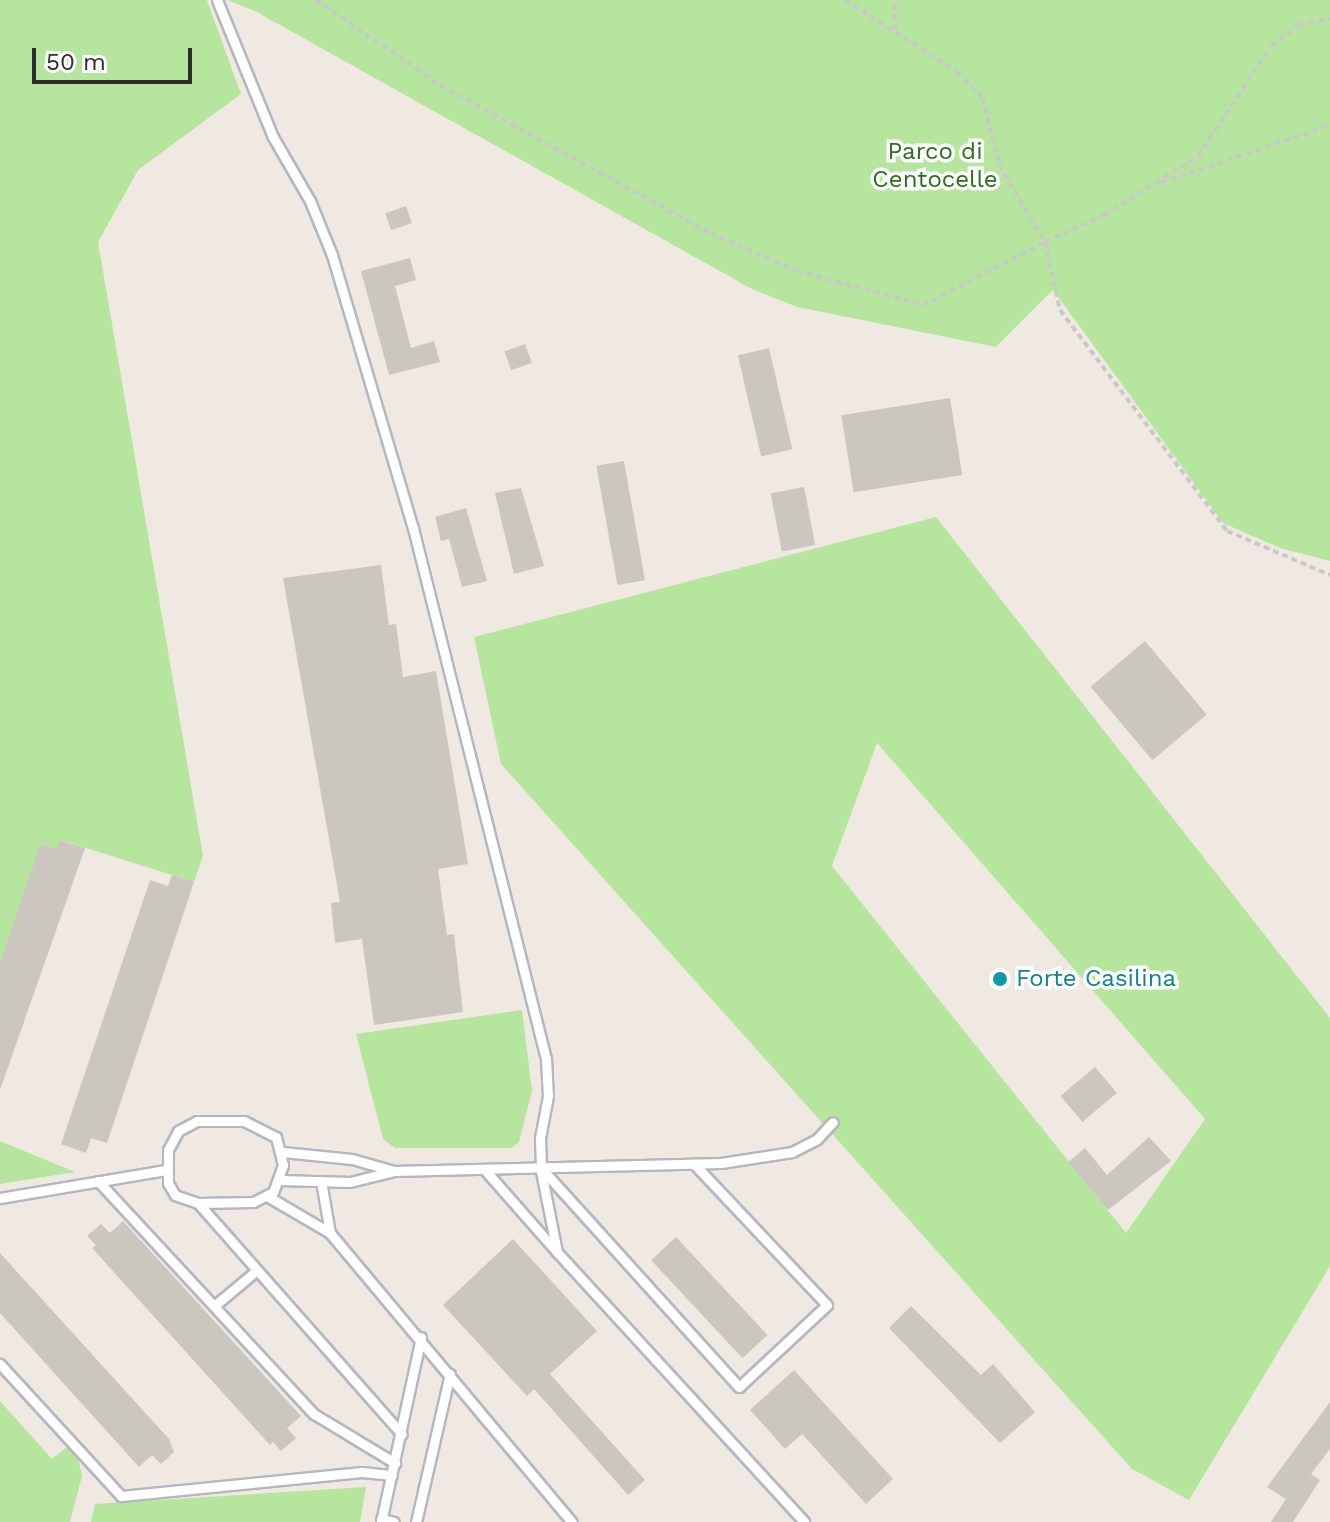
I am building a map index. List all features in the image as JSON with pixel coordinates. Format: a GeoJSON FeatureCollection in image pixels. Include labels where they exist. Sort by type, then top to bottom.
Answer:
{"type":"FeatureCollection","features":[{"type":"Feature","properties":{"kind":"lane"},"geometry":{"type":"LineString","coordinates":[[217,0],[273,137],[310,201],[332,255],[413,528],[546,1059],[541,1168],[557,1252]]}},
{"type":"Feature","properties":{"kind":"lane"},"geometry":{"type":"LineString","coordinates":[[197,1121],[256,1123],[276,1137],[283,1152],[280,1180],[267,1196],[253,1202],[198,1203],[175,1195],[166,1170],[172,1140],[184,1126],[197,1121]]}},
{"type":"Feature","properties":{"kind":"lane"},"geometry":{"type":"LineString","coordinates":[[283,1152],[352,1159],[394,1171],[694,1164],[792,1152],[817,1139],[833,1122]]}},
{"type":"Feature","properties":{"kind":"lane"},"geometry":{"type":"LineString","coordinates":[[541,1168],[739,1387],[827,1305],[694,1164]]}},
{"type":"Feature","properties":{"kind":"lane"},"geometry":{"type":"LineString","coordinates":[[484,1169],[804,1522]]}},
{"type":"Feature","properties":{"kind":"lane"},"geometry":{"type":"LineString","coordinates":[[0,1198],[166,1170]]}},
{"type":"Feature","properties":{"kind":"lane"},"geometry":{"type":"LineString","coordinates":[[280,1180],[362,1182],[394,1171]]}},
{"type":"Feature","properties":{"kind":"lane"},"geometry":{"type":"LineString","coordinates":[[98,1181],[314,1414],[395,1463]]}},
{"type":"Feature","properties":{"kind":"lane"},"geometry":{"type":"LineString","coordinates":[[321,1181],[330,1233]]}},
{"type":"Feature","properties":{"kind":"lane"},"geometry":{"type":"LineString","coordinates":[[267,1196],[330,1233],[421,1337],[572,1522]]}},
{"type":"Feature","properties":{"kind":"lane"},"geometry":{"type":"LineString","coordinates":[[198,1203],[402,1434]]}},
{"type":"Feature","properties":{"kind":"lane"},"geometry":{"type":"LineString","coordinates":[[214,1306],[257,1270]]}},
{"type":"Feature","properties":{"kind":"lane"},"geometry":{"type":"LineString","coordinates":[[394,1522],[381,1520],[421,1337]]}},
{"type":"Feature","properties":{"kind":"lane"},"geometry":{"type":"LineString","coordinates":[[0,1364],[121,1496],[362,1472],[392,1475]]}},
{"type":"Feature","properties":{"kind":"lane"},"geometry":{"type":"LineString","coordinates":[[416,1522],[450,1374]]}},
{"type":"Feature","properties":{"kind":"path"},"geometry":{"type":"LineString","coordinates":[[316,0],[440,85],[710,233],[797,271],[923,305],[1155,185],[1198,156],[1271,46],[1299,25],[1330,19]]}},
{"type":"Feature","properties":{"kind":"path"},"geometry":{"type":"LineString","coordinates":[[845,0],[957,72],[983,98],[999,165],[1045,242],[1060,310],[1227,531],[1330,575]]}},
{"type":"Feature","properties":{"kind":"path"},"geometry":{"type":"LineString","coordinates":[[895,0],[895,30]]}},
{"type":"Feature","properties":{"kind":"path"},"geometry":{"type":"LineString","coordinates":[[1155,185],[1330,125]]}},
{"type":"Feature","properties":{"kind":"green space"},"geometry":{"type":"Polygon","coordinates":[[[0,0],[207,0],[241,94],[138,170],[98,242],[203,856],[194,882],[61,840],[57,849],[40,844],[0,963],[0,0]]]}},
{"type":"Feature","properties":{"kind":"green space","name":"Parco di Centocelle"},"geometry":{"type":"Polygon","coordinates":[[[227,0],[1330,0],[1330,561],[1280,548],[1223,523],[1053,290],[996,347],[797,307],[752,289],[255,11],[227,0]]]}},
{"type":"Feature","properties":{"kind":"green space"},"geometry":{"type":"Polygon","coordinates":[[[936,517],[1330,1018],[1330,1266],[1189,1500],[1132,1469],[501,764],[474,637],[936,517]],[[877,743],[832,866],[1126,1233],[1205,1119],[877,743]]]}},
{"type":"Feature","properties":{"kind":"green space"},"geometry":{"type":"Polygon","coordinates":[[[522,1010],[532,1091],[519,1142],[512,1148],[395,1148],[383,1139],[356,1034],[522,1010]]]}},
{"type":"Feature","properties":{"kind":"green space"},"geometry":{"type":"Polygon","coordinates":[[[0,1141],[75,1172],[0,1184],[0,1141]]]}},
{"type":"Feature","properties":{"kind":"green space"},"geometry":{"type":"Polygon","coordinates":[[[0,1401],[52,1459],[67,1447],[78,1457],[82,1476],[70,1522],[0,1522],[0,1401]]]}},
{"type":"Feature","properties":{"kind":"green space"},"geometry":{"type":"Polygon","coordinates":[[[366,1487],[360,1522],[91,1522],[95,1504],[366,1487]]]}},
{"type":"Feature","properties":{"kind":"building"},"geometry":{"type":"Polygon","coordinates":[[[406,206],[412,223],[391,230],[385,213],[406,206]]]}},
{"type":"Feature","properties":{"kind":"building"},"geometry":{"type":"Polygon","coordinates":[[[410,258],[416,280],[395,286],[411,348],[434,341],[440,362],[389,375],[361,271],[410,258]]]}},
{"type":"Feature","properties":{"kind":"building"},"geometry":{"type":"Polygon","coordinates":[[[525,344],[532,363],[511,370],[504,352],[525,344]]]}},
{"type":"Feature","properties":{"kind":"building"},"geometry":{"type":"Polygon","coordinates":[[[769,348],[792,449],[761,457],[738,355],[769,348]]]}},
{"type":"Feature","properties":{"kind":"building"},"geometry":{"type":"Polygon","coordinates":[[[950,398],[962,475],[854,492],[841,415],[950,398]]]}},
{"type":"Feature","properties":{"kind":"building"},"geometry":{"type":"Polygon","coordinates":[[[624,461],[645,580],[617,585],[596,466],[624,461]]]}},
{"type":"Feature","properties":{"kind":"building"},"geometry":{"type":"Polygon","coordinates":[[[804,487],[815,545],[782,551],[771,493],[804,487]]]}},
{"type":"Feature","properties":{"kind":"building"},"geometry":{"type":"Polygon","coordinates":[[[521,488],[544,566],[514,574],[495,493],[521,488]]]}},
{"type":"Feature","properties":{"kind":"building"},"geometry":{"type":"Polygon","coordinates":[[[466,508],[487,581],[462,587],[449,539],[441,541],[435,517],[466,508]]]}},
{"type":"Feature","properties":{"kind":"building"},"geometry":{"type":"Polygon","coordinates":[[[381,565],[389,625],[396,624],[403,677],[436,671],[468,864],[438,869],[447,935],[454,934],[463,1012],[374,1025],[362,939],[335,943],[331,903],[340,902],[283,578],[381,565]]]}},
{"type":"Feature","properties":{"kind":"building"},"geometry":{"type":"Polygon","coordinates":[[[1145,641],[1207,715],[1152,760],[1091,687],[1145,641]]]}},
{"type":"Feature","properties":{"kind":"building"},"geometry":{"type":"Polygon","coordinates":[[[60,840],[85,848],[0,1090],[0,963],[40,844],[57,849],[60,840]]]}},
{"type":"Feature","properties":{"kind":"building"},"geometry":{"type":"Polygon","coordinates":[[[172,875],[194,882],[107,1143],[91,1138],[86,1153],[61,1144],[150,880],[168,886],[172,875]]]}},
{"type":"Feature","properties":{"kind":"building"},"geometry":{"type":"Polygon","coordinates":[[[1095,1067],[1117,1093],[1082,1122],[1061,1096],[1095,1067]]]}},
{"type":"Feature","properties":{"kind":"building"},"geometry":{"type":"Polygon","coordinates":[[[1149,1137],[1171,1161],[1108,1210],[1068,1162],[1085,1148],[1107,1175],[1149,1137]]]}},
{"type":"Feature","properties":{"kind":"building"},"geometry":{"type":"Polygon","coordinates":[[[123,1221],[301,1416],[287,1428],[296,1438],[281,1451],[273,1442],[270,1445],[92,1248],[96,1245],[87,1236],[101,1224],[110,1233],[123,1221]]]}},
{"type":"Feature","properties":{"kind":"building"},"geometry":{"type":"Polygon","coordinates":[[[676,1237],[767,1335],[743,1358],[651,1260],[676,1237]]]}},
{"type":"Feature","properties":{"kind":"building"},"geometry":{"type":"Polygon","coordinates":[[[513,1239],[597,1331],[550,1374],[645,1480],[628,1495],[534,1389],[527,1396],[443,1305],[513,1239]]]}},
{"type":"Feature","properties":{"kind":"building"},"geometry":{"type":"Polygon","coordinates":[[[0,1253],[169,1439],[174,1452],[161,1464],[152,1455],[139,1467],[0,1313],[0,1253]]]}},
{"type":"Feature","properties":{"kind":"building"},"geometry":{"type":"Polygon","coordinates":[[[911,1306],[981,1375],[993,1364],[1035,1412],[1000,1443],[889,1328],[911,1306]]]}},
{"type":"Feature","properties":{"kind":"building"},"geometry":{"type":"Polygon","coordinates":[[[794,1370],[893,1479],[866,1504],[802,1434],[785,1449],[750,1410],[794,1370]]]}},
{"type":"Feature","properties":{"kind":"building"},"geometry":{"type":"Polygon","coordinates":[[[1330,1402],[1330,1449],[1311,1474],[1320,1480],[1293,1522],[1271,1522],[1286,1499],[1267,1487],[1330,1402]]]}},
{"type":"Feature","properties":{"kind":"place","name":"Forte Casilina"},"geometry":{"type":"Point","coordinates":[1000,979]}}]}
